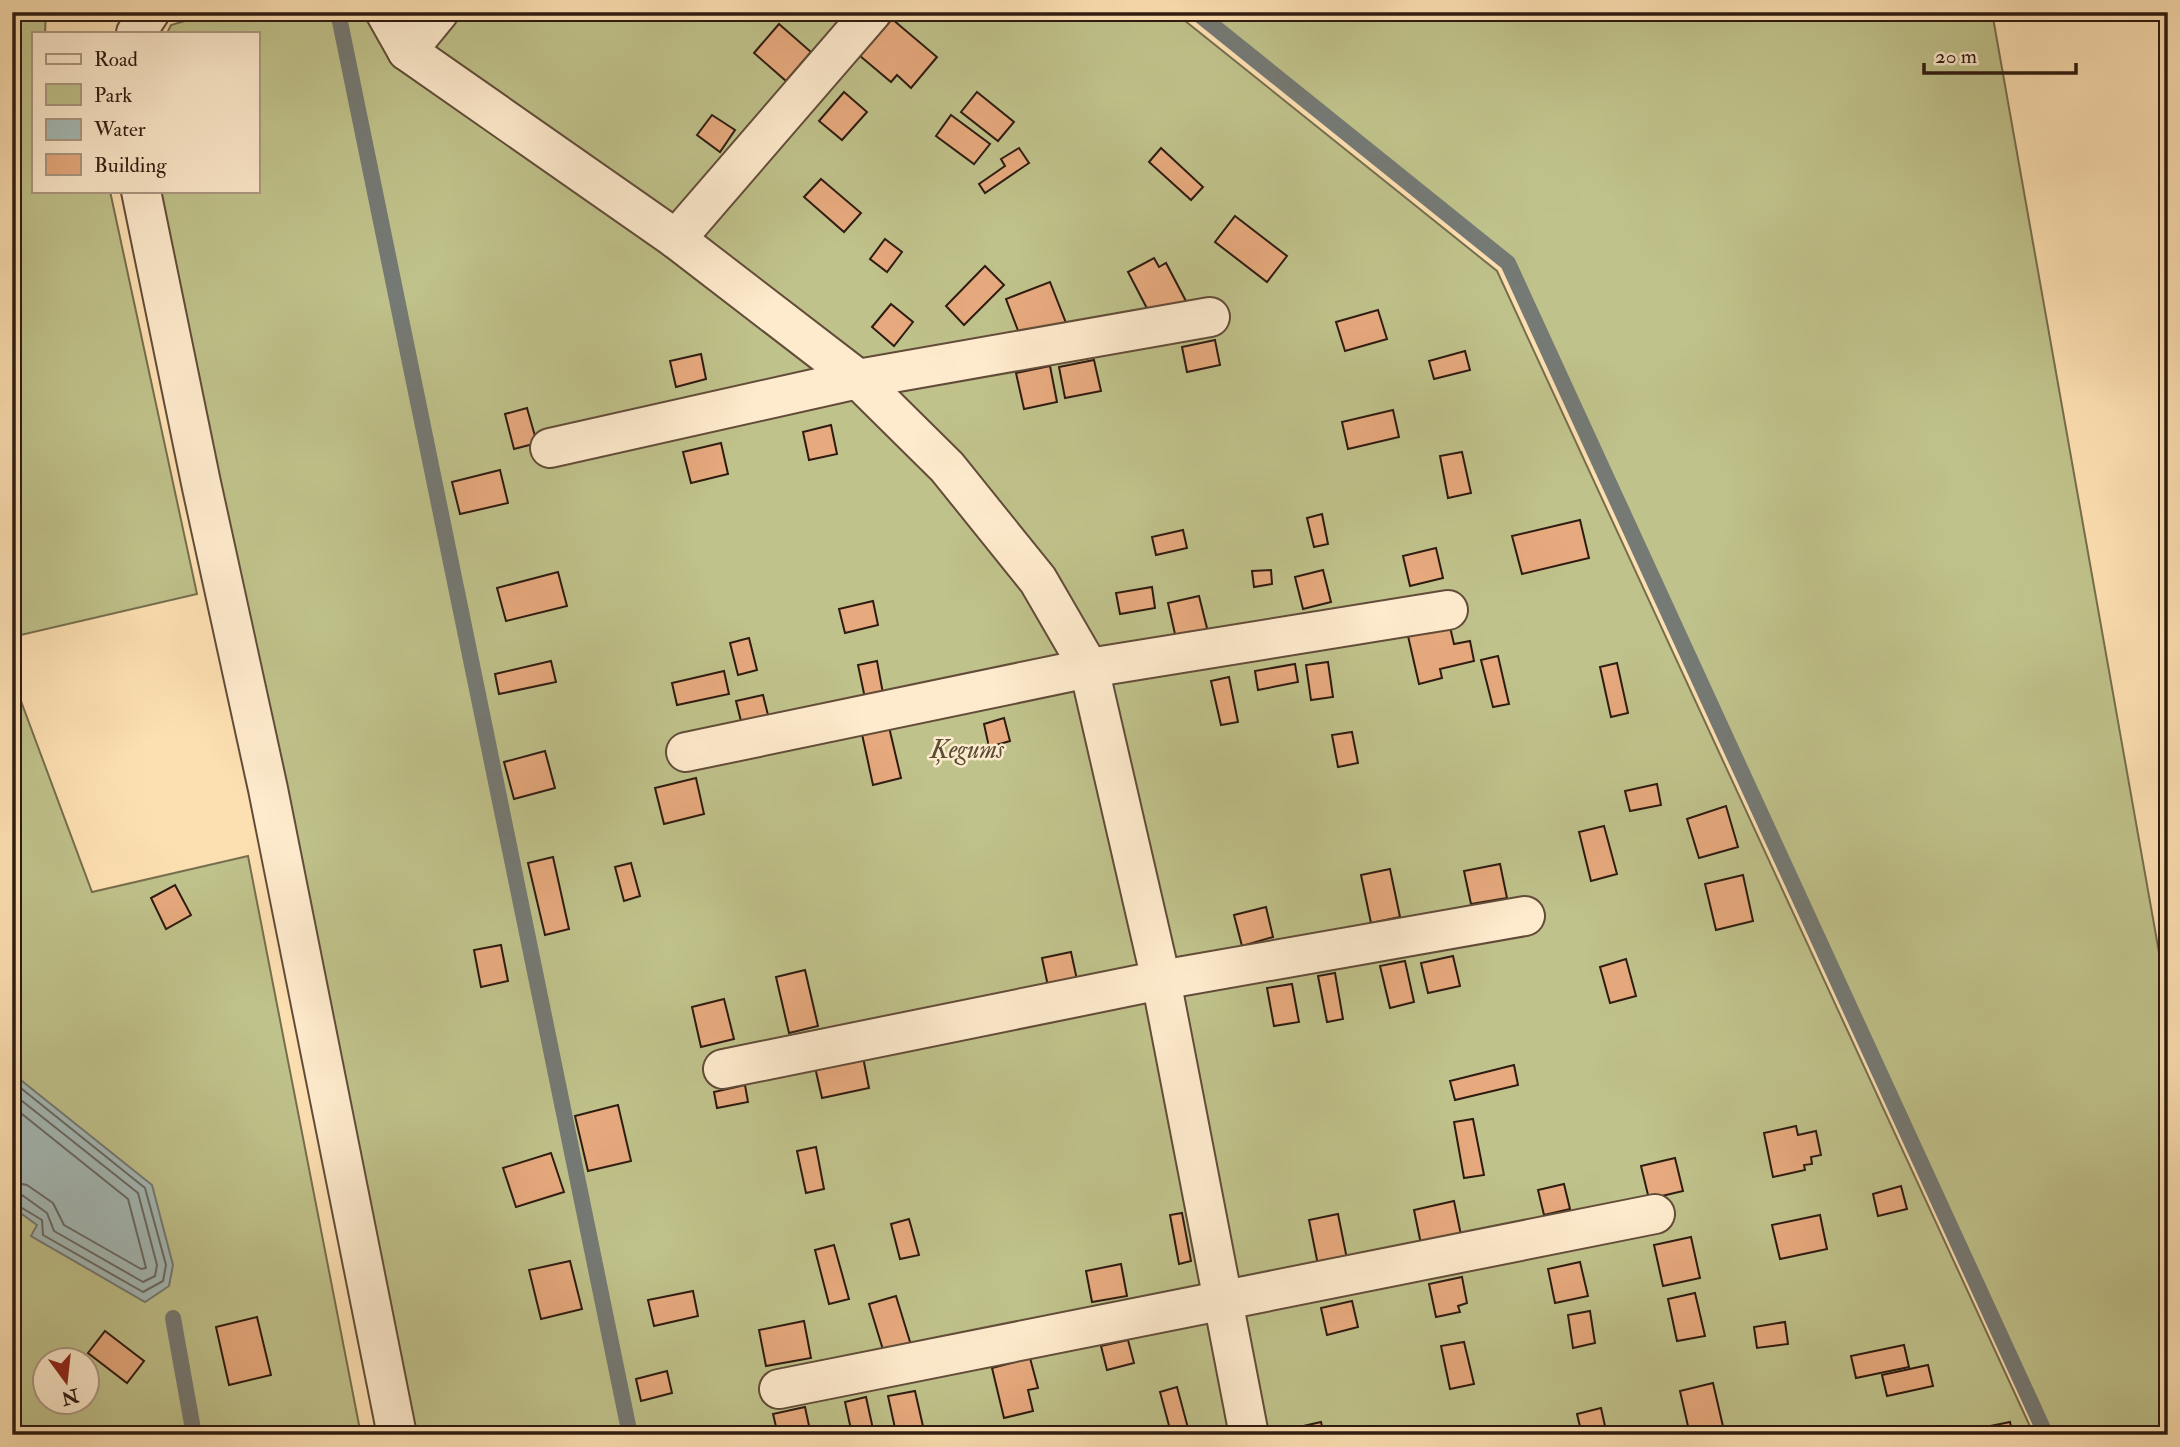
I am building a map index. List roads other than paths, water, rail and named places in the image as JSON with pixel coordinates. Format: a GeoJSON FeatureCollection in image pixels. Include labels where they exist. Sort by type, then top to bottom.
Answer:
{"type":"FeatureCollection","features":[{"type":"Feature","properties":{"kind":"street"},"geometry":{"type":"LineString","coordinates":[[137,32],[150,12]]}},
{"type":"Feature","properties":{"kind":"street"},"geometry":{"type":"LineString","coordinates":[[385,12],[407,51],[676,239],[858,379],[947,467],[1030,569],[1089,668],[1161,980],[1249,1435]]}},
{"type":"Feature","properties":{"kind":"street"},"geometry":{"type":"LineString","coordinates":[[407,51],[439,12]]}},
{"type":"Feature","properties":{"kind":"street"},"geometry":{"type":"LineString","coordinates":[[676,239],[872,12]]}},
{"type":"Feature","properties":{"kind":"street"},"geometry":{"type":"LineString","coordinates":[[141,192],[198,470],[268,789],[397,1435]]}},
{"type":"Feature","properties":{"kind":"street"},"geometry":{"type":"LineString","coordinates":[[551,448],[858,379],[1210,317]]}},
{"type":"Feature","properties":{"kind":"street"},"geometry":{"type":"LineString","coordinates":[[686,752],[1089,668],[1448,610]]}},
{"type":"Feature","properties":{"kind":"street"},"geometry":{"type":"LineString","coordinates":[[723,1069],[1161,980],[1525,916]]}},
{"type":"Feature","properties":{"kind":"street"},"geometry":{"type":"LineString","coordinates":[[779,1389],[1222,1298],[1655,1214]]}},
{"type":"Feature","properties":{"kind":"water"},"geometry":{"type":"Polygon","coordinates":[[[12,1073],[152,1185],[173,1265],[169,1286],[145,1302],[31,1236],[37,1225],[12,1207],[12,1073]]]}},
{"type":"Feature","properties":{"kind":"waterway"},"geometry":{"type":"LineString","coordinates":[[338,12],[630,1435]]}},
{"type":"Feature","properties":{"kind":"waterway"},"geometry":{"type":"LineString","coordinates":[[1196,12],[1508,263],[2046,1435]]}},
{"type":"Feature","properties":{"kind":"waterway"},"geometry":{"type":"LineString","coordinates":[[173,1318],[194,1435]]}},
{"type":"Feature","properties":{"kind":"park label","name":"Ķegums"},"geometry":{"type":"Point","coordinates":[967,750]}}]}
